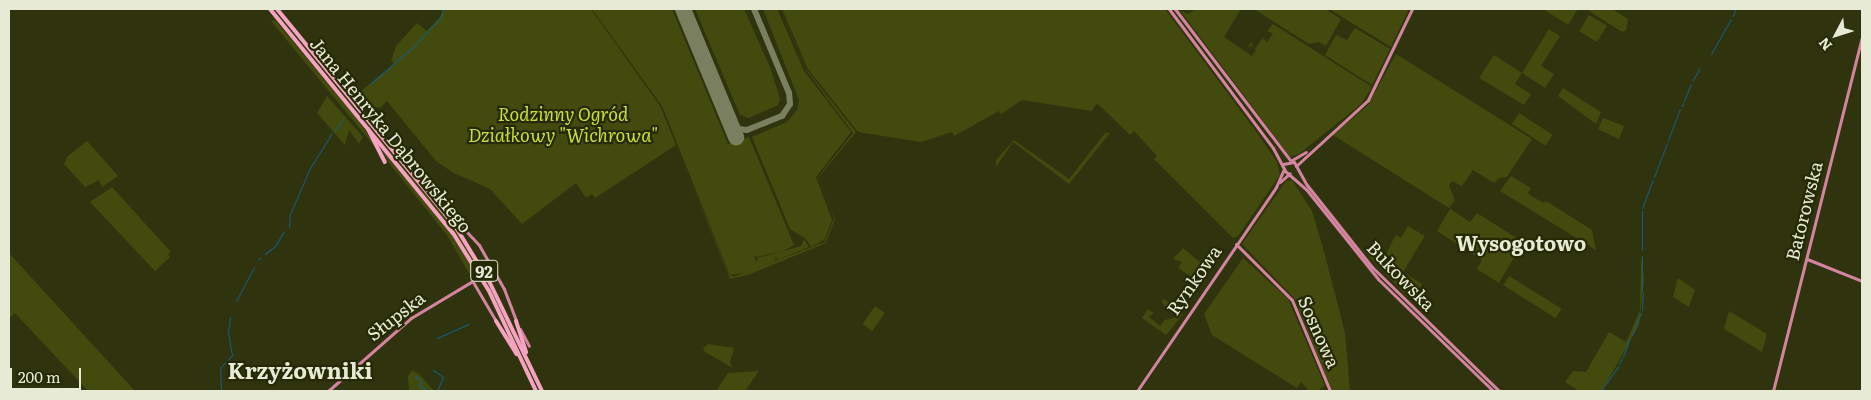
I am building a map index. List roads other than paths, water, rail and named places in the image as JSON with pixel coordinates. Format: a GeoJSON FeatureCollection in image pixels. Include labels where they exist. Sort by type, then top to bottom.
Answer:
{"type":"FeatureCollection","features":[{"type":"Feature","properties":{"kind":"main road","name":"Jana Henryka Dąbrowskiego"},"geometry":{"type":"LineString","coordinates":[[270,9],[360,117],[463,247],[487,288],[536,391]]}},
{"type":"Feature","properties":{"kind":"main road","name":"Jana Henryka Dąbrowskiego"},"geometry":{"type":"LineString","coordinates":[[277,9],[423,185],[482,268],[542,391]]}},
{"type":"Feature","properties":{"kind":"main road"},"geometry":{"type":"LineString","coordinates":[[360,117],[385,162]]}},
{"type":"Feature","properties":{"kind":"main road"},"geometry":{"type":"LineString","coordinates":[[423,185],[437,200]]}},
{"type":"Feature","properties":{"kind":"main road"},"geometry":{"type":"LineString","coordinates":[[516,321],[530,366]]}},
{"type":"Feature","properties":{"kind":"main road"},"geometry":{"type":"LineString","coordinates":[[496,322],[522,362]]}},
{"type":"Feature","properties":{"kind":"street"},"geometry":{"type":"LineString","coordinates":[[1169,9],[1283,164],[1284,169]]}},
{"type":"Feature","properties":{"kind":"street"},"geometry":{"type":"LineString","coordinates":[[1176,9],[1186,25],[1291,160]]}},
{"type":"Feature","properties":{"kind":"street"},"geometry":{"type":"LineString","coordinates":[[1283,164],[1320,141],[1368,100],[1412,9]]}},
{"type":"Feature","properties":{"kind":"street","name":"Batorowska"},"geometry":{"type":"LineString","coordinates":[[1773,391],[1862,37]]}},
{"type":"Feature","properties":{"kind":"street","name":"Rynkowa"},"geometry":{"type":"LineString","coordinates":[[1137,391],[1276,187],[1320,141]]}},
{"type":"Feature","properties":{"kind":"street","name":"Bukowska"},"geometry":{"type":"LineString","coordinates":[[1291,160],[1375,271],[1499,391]]}},
{"type":"Feature","properties":{"kind":"street","name":"Rynkowa"},"geometry":{"type":"LineString","coordinates":[[1276,187],[1284,169]]}},
{"type":"Feature","properties":{"kind":"street","name":"Bukowska"},"geometry":{"type":"LineString","coordinates":[[1284,169],[1290,173],[1378,279],[1493,391]]}},
{"type":"Feature","properties":{"kind":"street"},"geometry":{"type":"LineString","coordinates":[[437,200],[472,236],[494,270],[529,346]]}},
{"type":"Feature","properties":{"kind":"street","name":"Sosnowa"},"geometry":{"type":"LineString","coordinates":[[1236,244],[1292,300],[1330,391]]}},
{"type":"Feature","properties":{"kind":"street"},"geometry":{"type":"LineString","coordinates":[[1807,259],[1862,281]]}},
{"type":"Feature","properties":{"kind":"street","name":"Słupska"},"geometry":{"type":"LineString","coordinates":[[328,391],[411,318],[494,270]]}},
{"type":"Feature","properties":{"kind":"street"},"geometry":{"type":"LineString","coordinates":[[474,280],[496,322]]}},
{"type":"Feature","properties":{"kind":"waterway"},"geometry":{"type":"LineString","coordinates":[[370,84],[412,48],[441,17],[443,9]]}},
{"type":"Feature","properties":{"kind":"waterway"},"geometry":{"type":"LineString","coordinates":[[1733,16],[1735,9]]}},
{"type":"Feature","properties":{"kind":"waterway"},"geometry":{"type":"LineString","coordinates":[[1711,54],[1731,19]]}},
{"type":"Feature","properties":{"kind":"waterway"},"geometry":{"type":"LineString","coordinates":[[1693,80],[1699,69]]}},
{"type":"Feature","properties":{"kind":"waterway"},"geometry":{"type":"LineString","coordinates":[[1684,101],[1691,84]]}},
{"type":"Feature","properties":{"kind":"waterway"},"geometry":{"type":"LineString","coordinates":[[1668,140],[1680,109]]}},
{"type":"Feature","properties":{"kind":"waterway"},"geometry":{"type":"LineString","coordinates":[[340,124],[343,119]]}},
{"type":"Feature","properties":{"kind":"waterway"},"geometry":{"type":"LineString","coordinates":[[334,131],[339,125]]}},
{"type":"Feature","properties":{"kind":"waterway"},"geometry":{"type":"LineString","coordinates":[[289,227],[290,214],[310,168],[332,133]]}},
{"type":"Feature","properties":{"kind":"waterway"},"geometry":{"type":"LineString","coordinates":[[1654,177],[1667,143]]}},
{"type":"Feature","properties":{"kind":"waterway"},"geometry":{"type":"LineString","coordinates":[[1642,208],[1653,180]]}},
{"type":"Feature","properties":{"kind":"waterway"},"geometry":{"type":"LineString","coordinates":[[1642,211],[1642,250]]}},
{"type":"Feature","properties":{"kind":"waterway"},"geometry":{"type":"LineString","coordinates":[[265,254],[275,246],[284,231]]}},
{"type":"Feature","properties":{"kind":"waterway"},"geometry":{"type":"LineString","coordinates":[[1642,256],[1642,291]]}},
{"type":"Feature","properties":{"kind":"waterway"},"geometry":{"type":"LineString","coordinates":[[236,301],[254,267]]}},
{"type":"Feature","properties":{"kind":"waterway"},"geometry":{"type":"LineString","coordinates":[[1642,310],[1643,293]]}},
{"type":"Feature","properties":{"kind":"waterway"},"geometry":{"type":"LineString","coordinates":[[1632,335],[1641,313]]}},
{"type":"Feature","properties":{"kind":"waterway"},"geometry":{"type":"LineString","coordinates":[[221,391],[220,368],[232,355],[228,332],[230,317]]}},
{"type":"Feature","properties":{"kind":"waterway"},"geometry":{"type":"LineString","coordinates":[[437,338],[469,324]]}},
{"type":"Feature","properties":{"kind":"waterway"},"geometry":{"type":"LineString","coordinates":[[1623,356],[1630,338]]}},
{"type":"Feature","properties":{"kind":"waterway"},"geometry":{"type":"LineString","coordinates":[[1619,364],[1622,358]]}},
{"type":"Feature","properties":{"kind":"waterway"},"geometry":{"type":"LineString","coordinates":[[1604,386],[1618,367]]}},
{"type":"Feature","properties":{"kind":"waterway"},"geometry":{"type":"LineString","coordinates":[[433,370],[443,377],[437,391]]}},
{"type":"Feature","properties":{"kind":"waterway"},"geometry":{"type":"LineString","coordinates":[[415,376],[421,380],[419,385],[428,391]]}},
{"type":"Feature","properties":{"kind":"district","name":"Wysogotowo"},"geometry":{"type":"Point","coordinates":[1521,242]}},
{"type":"Feature","properties":{"kind":"district","name":"Krzyżowniki"},"geometry":{"type":"Point","coordinates":[300,370]}},
{"type":"Feature","properties":{"kind":"park label","name":"Rodzinny Ogród Działkowy \"Wichrowa\""},"geometry":{"type":"Point","coordinates":[563,125]}}]}
